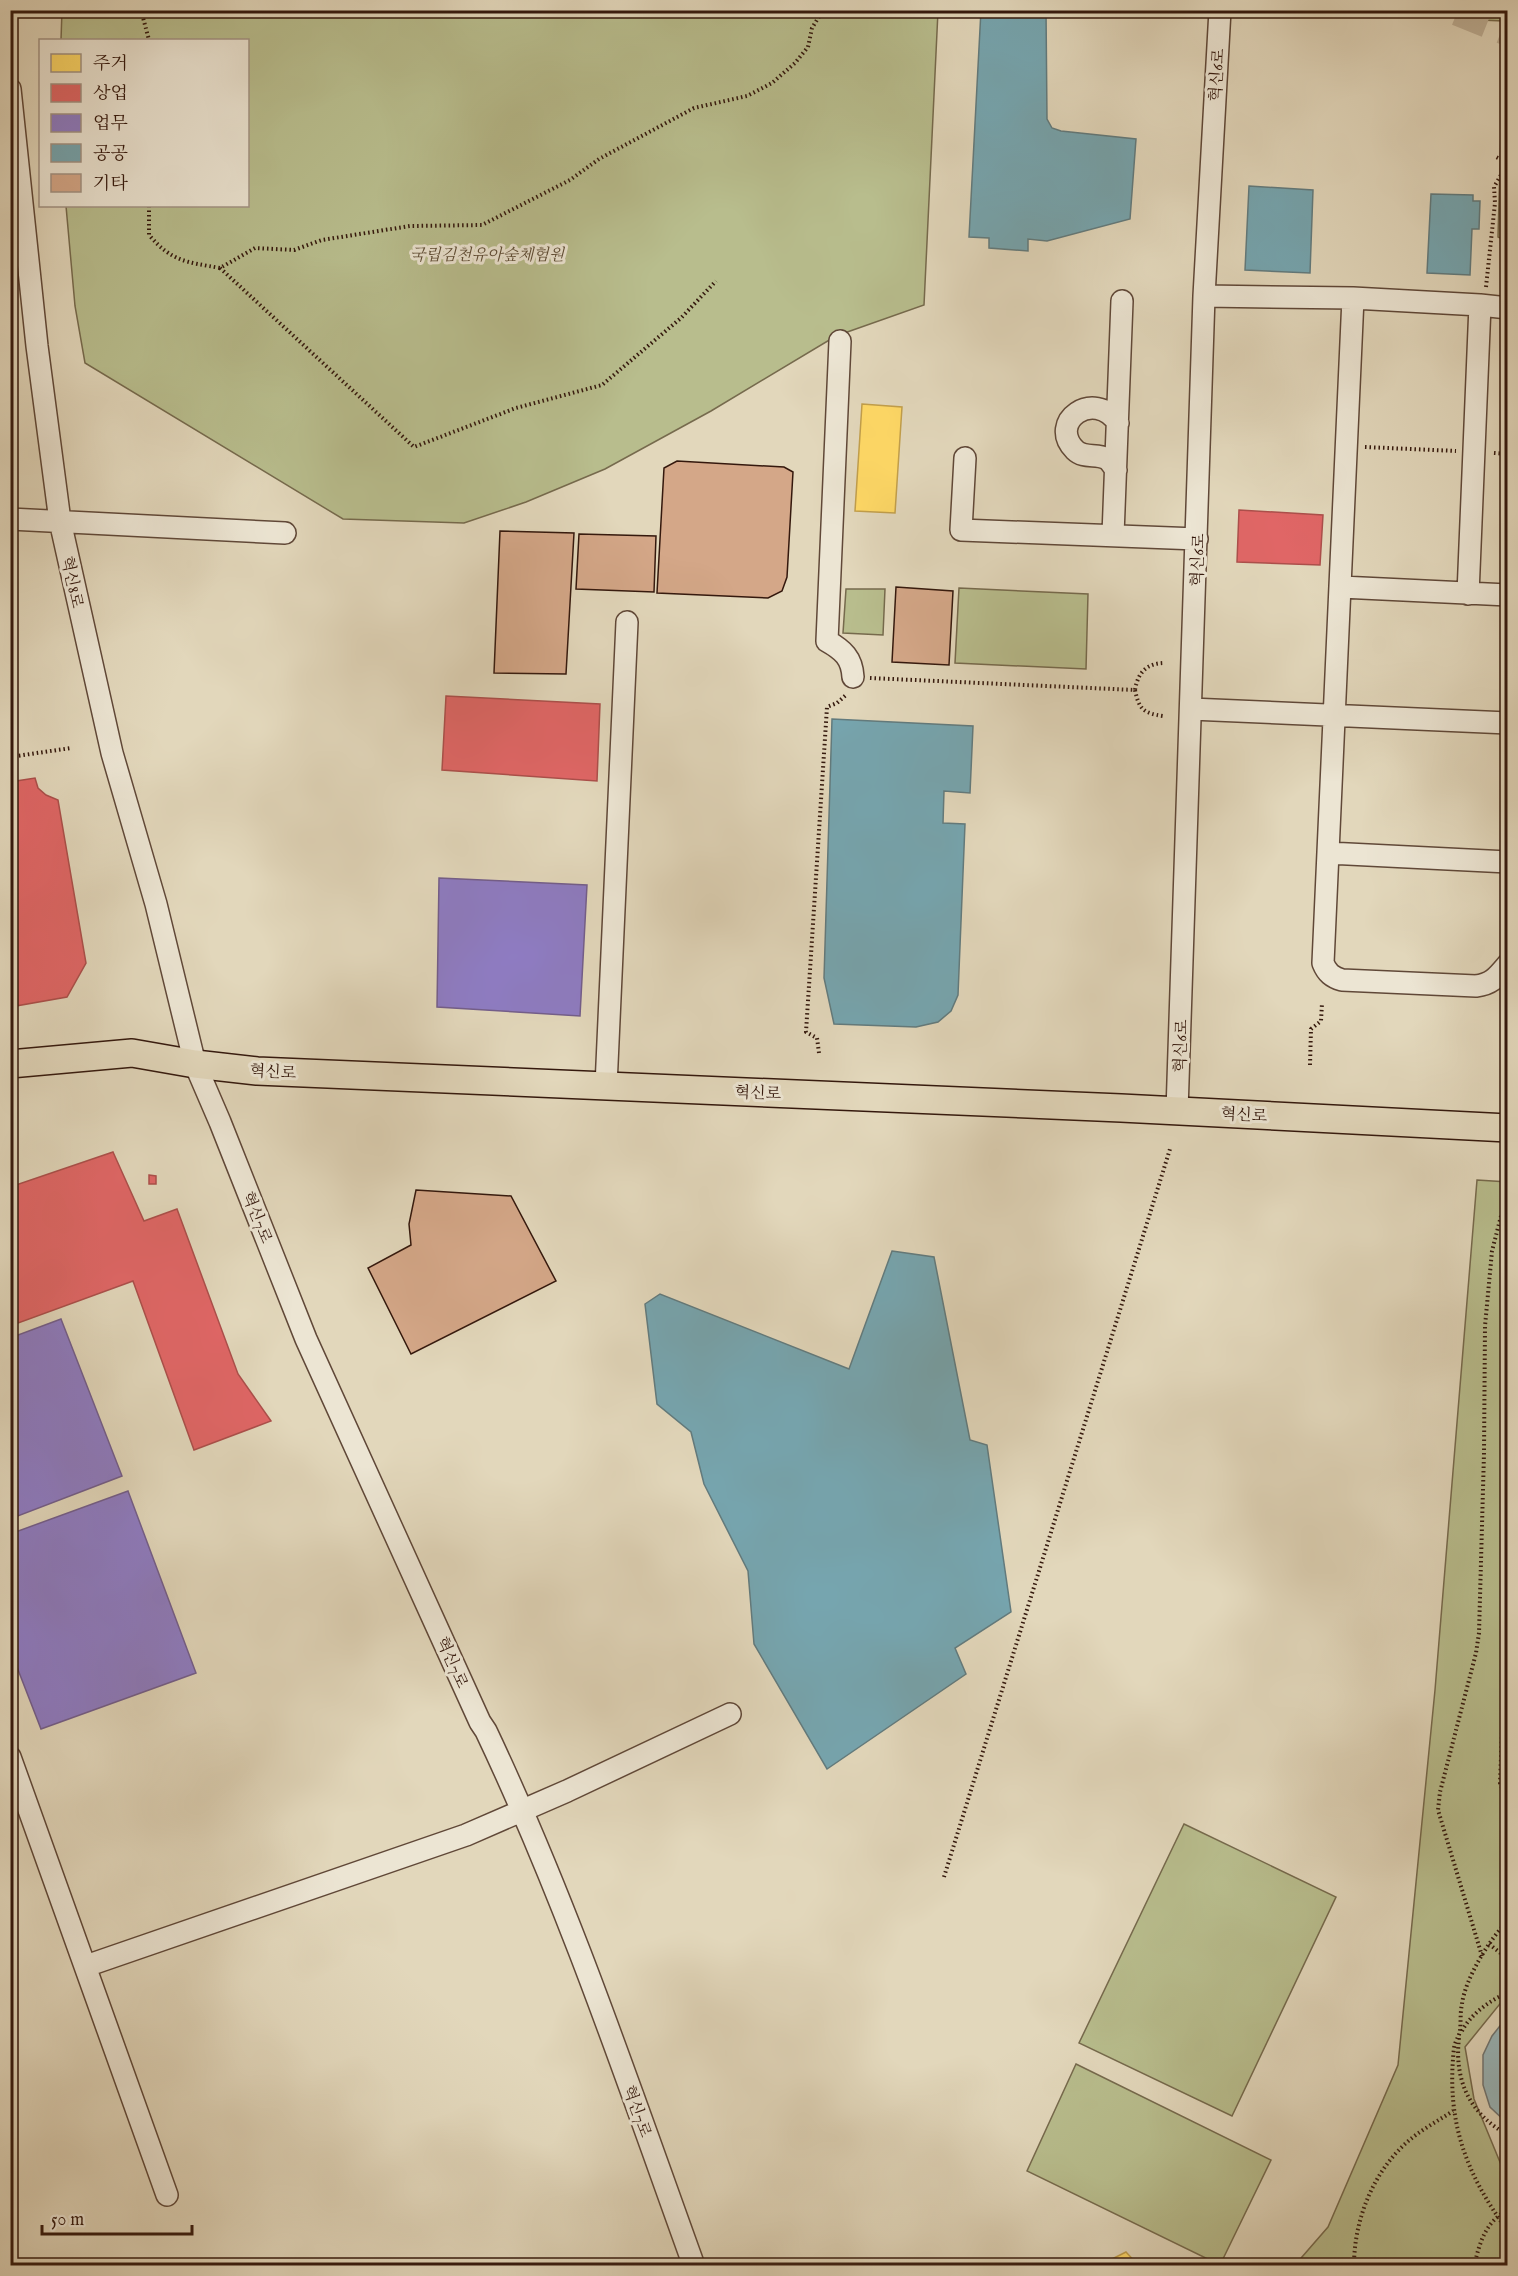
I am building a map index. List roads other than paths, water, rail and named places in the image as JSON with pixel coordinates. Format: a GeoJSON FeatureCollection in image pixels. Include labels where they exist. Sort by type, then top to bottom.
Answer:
{"type":"FeatureCollection","features":[{"type":"Feature","properties":{"kind":"main road","name":"혁신로"},"geometry":{"type":"LineString","coordinates":[[10,1064],[132,1053],[195,1064],[257,1071],[1177,1110],[1508,1128]]}},
{"type":"Feature","properties":{"kind":"street","name":"혁신6로"},"geometry":{"type":"LineString","coordinates":[[1177,1110],[1204,296],[1220,10]]}},
{"type":"Feature","properties":{"kind":"street","name":"혁신8로"},"geometry":{"type":"LineString","coordinates":[[10,89],[37,346],[60,521],[112,753],[159,915],[195,1064]]}},
{"type":"Feature","properties":{"kind":"street"},"geometry":{"type":"LineString","coordinates":[[1204,296],[1483,298],[1508,309]]}},
{"type":"Feature","properties":{"kind":"street"},"geometry":{"type":"LineString","coordinates":[[1353,298],[1323,963],[1326,971],[1333,977],[1353,981],[1476,986],[1488,985],[1508,964]]}},
{"type":"Feature","properties":{"kind":"street"},"geometry":{"type":"LineString","coordinates":[[1468,594],[1483,298]]}},
{"type":"Feature","properties":{"kind":"street"},"geometry":{"type":"LineString","coordinates":[[1113,535],[1122,301]]}},
{"type":"Feature","properties":{"kind":"street"},"geometry":{"type":"LineString","coordinates":[[840,341],[827,641],[846,654],[852,664],[853,677]]}},
{"type":"Feature","properties":{"kind":"street"},"geometry":{"type":"LineString","coordinates":[[1116,470],[1107,459],[1082,454],[1075,450],[1068,433],[1068,423],[1074,413],[1081,409],[1105,410],[1118,423]]}},
{"type":"Feature","properties":{"kind":"street"},"geometry":{"type":"LineString","coordinates":[[964,458],[961,530],[1197,539]]}},
{"type":"Feature","properties":{"kind":"street"},"geometry":{"type":"LineString","coordinates":[[10,519],[285,533]]}},
{"type":"Feature","properties":{"kind":"street"},"geometry":{"type":"LineString","coordinates":[[1341,587],[1508,596]]}},
{"type":"Feature","properties":{"kind":"street"},"geometry":{"type":"LineString","coordinates":[[606,1086],[627,622]]}},
{"type":"Feature","properties":{"kind":"street"},"geometry":{"type":"LineString","coordinates":[[1191,709],[1508,723]]}},
{"type":"Feature","properties":{"kind":"street"},"geometry":{"type":"LineString","coordinates":[[1328,853],[1508,862]]}},
{"type":"Feature","properties":{"kind":"street","name":"혁신7로"},"geometry":{"type":"LineString","coordinates":[[195,1064],[306,1339],[480,1722],[524,1809],[572,1929],[694,2265]]}},
{"type":"Feature","properties":{"kind":"street"},"geometry":{"type":"LineString","coordinates":[[86,1966],[466,1835],[567,1791],[730,1713]]}},
{"type":"Feature","properties":{"kind":"street"},"geometry":{"type":"LineString","coordinates":[[10,1757],[167,2195]]}},
{"type":"Feature","properties":{"kind":"water"},"geometry":{"type":"Polygon","coordinates":[[[1507,2017],[1507,2123],[1490,2107],[1483,2085],[1483,2055],[1492,2036],[1507,2017]]]}},
{"type":"Feature","properties":{"kind":"tunnel"},"geometry":{"type":"LineString","coordinates":[[1458,10],[1508,30]]}},
{"type":"Feature","properties":{"kind":"park label","name":"국립김천유아숲체험원"},"geometry":{"type":"Point","coordinates":[487,254]}}]}
